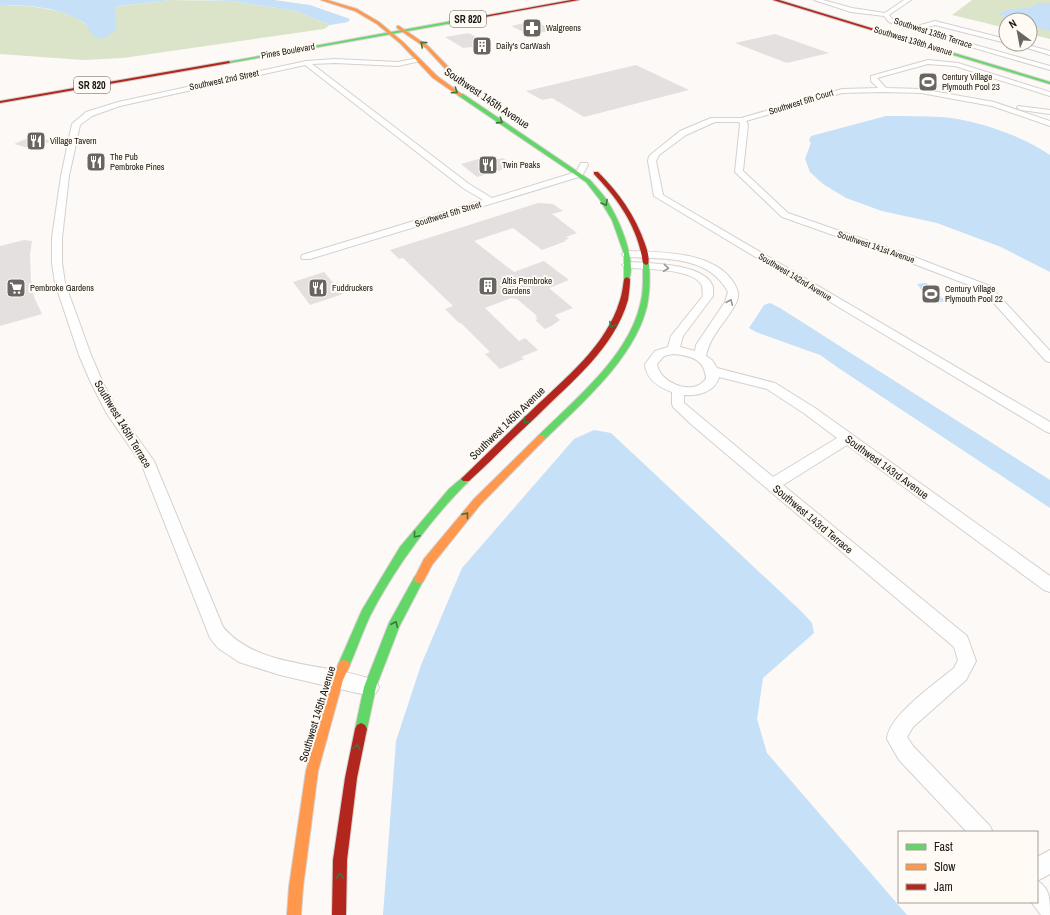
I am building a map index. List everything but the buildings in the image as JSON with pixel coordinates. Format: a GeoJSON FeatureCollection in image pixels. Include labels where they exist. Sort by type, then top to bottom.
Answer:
{"type":"FeatureCollection","features":[{"type":"Feature","properties":{"kind":"main road"},"geometry":{"type":"LineString","coordinates":[[322,0],[356,10],[390,29]]}},
{"type":"Feature","properties":{"kind":"main road"},"geometry":{"type":"LineString","coordinates":[[341,0],[374,12],[390,29]]}},
{"type":"Feature","properties":{"kind":"main road","name":"Pines Boulevard"},"geometry":{"type":"LineString","coordinates":[[0,102],[547,1],[577,0]]}},
{"type":"Feature","properties":{"kind":"main road","name":"Southwest 136th Avenue"},"geometry":{"type":"LineString","coordinates":[[775,0],[1050,83]]}},
{"type":"Feature","properties":{"kind":"main road","name":"Southwest 136th Avenue"},"geometry":{"type":"LineString","coordinates":[[792,0],[1050,77]]}},
{"type":"Feature","properties":{"kind":"main road","name":"Pines Boulevard"},"geometry":{"type":"LineString","coordinates":[[0,94],[390,29],[404,31],[530,8],[547,1]]}},
{"type":"Feature","properties":{"kind":"main road","name":"Southwest 145th Avenue"},"geometry":{"type":"LineString","coordinates":[[294,915],[296,887],[312,770],[337,680],[366,613],[404,550],[452,492],[583,367],[607,336],[621,310],[627,284],[627,260],[615,220],[594,187],[579,174],[439,80],[390,29]]}},
{"type":"Feature","properties":{"kind":"main road","name":"Southwest 145th Avenue"},"geometry":{"type":"LineString","coordinates":[[404,31],[427,47],[469,91],[517,122]]}},
{"type":"Feature","properties":{"kind":"main road"},"geometry":{"type":"LineString","coordinates":[[423,65],[428,62],[438,60]]}},
{"type":"Feature","properties":{"kind":"main road"},"geometry":{"type":"LineString","coordinates":[[339,915],[340,860],[350,785],[370,687],[395,622],[428,562],[476,502],[603,375],[628,342],[642,313],[647,286],[645,254],[632,217],[617,194],[599,176],[575,159]]}},
{"type":"Feature","properties":{"kind":"street","name":"Southwest 135th Terrace"},"geometry":{"type":"LineString","coordinates":[[817,0],[851,10],[886,15],[894,22],[1050,68]]}},
{"type":"Feature","properties":{"kind":"street"},"geometry":{"type":"LineString","coordinates":[[886,15],[908,0]]}},
{"type":"Feature","properties":{"kind":"street"},"geometry":{"type":"LineString","coordinates":[[913,28],[935,23],[998,39]]}},
{"type":"Feature","properties":{"kind":"street"},"geometry":{"type":"LineString","coordinates":[[1038,49],[1050,52]]}},
{"type":"Feature","properties":{"kind":"street","name":"Southwest 2nd Street"},"geometry":{"type":"LineString","coordinates":[[81,119],[101,109],[126,102],[306,63],[345,61],[379,66],[423,65]]}},
{"type":"Feature","properties":{"kind":"street"},"geometry":{"type":"LineString","coordinates":[[884,90],[874,81],[873,77],[928,62],[940,62],[956,64],[1050,94]]}},
{"type":"Feature","properties":{"kind":"street"},"geometry":{"type":"LineString","coordinates":[[306,63],[466,186],[491,201]]}},
{"type":"Feature","properties":{"kind":"street","name":"Southwest 2nd Street"},"geometry":{"type":"LineString","coordinates":[[370,64],[423,65]]}},
{"type":"Feature","properties":{"kind":"street","name":"Southwest 5th Court"},"geometry":{"type":"LineString","coordinates":[[741,120],[836,92],[884,90],[921,91],[994,104]]}},
{"type":"Feature","properties":{"kind":"street"},"geometry":{"type":"LineString","coordinates":[[994,104],[1050,112]]}},
{"type":"Feature","properties":{"kind":"street"},"geometry":{"type":"LineString","coordinates":[[994,104],[1050,124]]}},
{"type":"Feature","properties":{"kind":"street","name":"Southwest 145th Terrace"},"geometry":{"type":"LineString","coordinates":[[81,119],[76,124],[65,172],[57,238],[57,263],[60,283],[66,304],[97,383],[112,411],[147,462],[198,591],[216,632],[224,642],[244,656],[280,667],[370,687]]}},
{"type":"Feature","properties":{"kind":"street","name":"Southwest 142nd Avenue"},"geometry":{"type":"LineString","coordinates":[[741,120],[720,119],[709,121],[683,133],[656,153],[653,156],[652,161],[659,196],[1050,428]]}},
{"type":"Feature","properties":{"kind":"street","name":"Southwest 141st Avenue"},"geometry":{"type":"LineString","coordinates":[[741,120],[744,124],[739,172],[785,215],[905,257],[986,288],[1050,358]]}},
{"type":"Feature","properties":{"kind":"street"},"geometry":{"type":"LineString","coordinates":[[579,174],[584,165]]}},
{"type":"Feature","properties":{"kind":"street","name":"Southwest 5th Street"},"geometry":{"type":"LineString","coordinates":[[306,257],[579,174]]}},
{"type":"Feature","properties":{"kind":"street"},"geometry":{"type":"LineString","coordinates":[[627,260],[645,254],[665,255],[698,262],[721,275],[728,282],[733,292],[731,302],[702,345],[700,357]]}},
{"type":"Feature","properties":{"kind":"street"},"geometry":{"type":"LineString","coordinates":[[627,260],[646,266],[682,269],[692,273],[706,283],[709,290],[708,296],[677,336],[673,350]]}},
{"type":"Feature","properties":{"kind":"street"},"geometry":{"type":"LineString","coordinates":[[683,350],[700,357],[707,363],[712,371],[712,379],[708,385],[700,389],[689,391],[678,389],[660,380],[653,373],[651,364],[655,356],[661,352],[683,350]]}},
{"type":"Feature","properties":{"kind":"street","name":"Southwest 143rd Avenue"},"geometry":{"type":"LineString","coordinates":[[712,371],[771,386],[810,411],[1050,585]]}},
{"type":"Feature","properties":{"kind":"street","name":"Southwest 143rd Terrace"},"geometry":{"type":"LineString","coordinates":[[678,389],[678,404],[697,422],[961,642],[967,660],[960,674],[906,720],[897,735],[898,744],[981,831]]}},
{"type":"Feature","properties":{"kind":"street"},"geometry":{"type":"LineString","coordinates":[[772,485],[847,438]]}},
{"type":"Feature","properties":{"kind":"street"},"geometry":{"type":"LineString","coordinates":[[1038,869],[1050,861]]}},
{"type":"Feature","properties":{"kind":"street"},"geometry":{"type":"LineString","coordinates":[[1038,893],[1050,908]]}},
{"type":"Feature","properties":{"kind":"green space"},"geometry":{"type":"Polygon","coordinates":[[[170,0],[232,1],[296,11],[330,25],[324,29],[123,58],[83,60],[0,54],[0,5],[44,8],[68,14],[85,24],[94,37],[115,27],[115,8],[119,6],[170,0]]]}},
{"type":"Feature","properties":{"kind":"green space"},"geometry":{"type":"Polygon","coordinates":[[[972,0],[1050,0],[1050,39],[1038,36],[1038,12],[998,12],[998,26],[952,15],[972,0]]]}},
{"type":"Feature","properties":{"kind":"water"},"geometry":{"type":"Polygon","coordinates":[[[0,0],[170,0],[119,6],[115,8],[116,30],[107,36],[100,38],[93,36],[83,22],[64,13],[32,6],[0,5],[0,0]]]}},
{"type":"Feature","properties":{"kind":"water"},"geometry":{"type":"Polygon","coordinates":[[[194,0],[274,0],[310,5],[350,19],[348,22],[330,25],[296,11],[232,1],[194,0]]]}},
{"type":"Feature","properties":{"kind":"water"},"geometry":{"type":"Polygon","coordinates":[[[1037,3],[1050,3],[1050,31],[1038,28],[1038,12],[1003,12],[1008,10],[1029,8],[1037,3]]]}},
{"type":"Feature","properties":{"kind":"water"},"geometry":{"type":"Polygon","coordinates":[[[886,116],[941,117],[968,121],[1012,135],[1026,141],[1050,155],[1050,272],[1001,247],[937,223],[882,211],[846,198],[823,184],[810,172],[805,159],[811,143],[809,140],[811,136],[886,116]]]}},
{"type":"Feature","properties":{"kind":"water","name":"Century Village Plymouth Pool 22"},"geometry":{"type":"Polygon","coordinates":[[[926,283],[939,290],[937,293],[945,301],[936,303],[922,295],[924,293],[917,284],[926,283]]]}},
{"type":"Feature","properties":{"kind":"water"},"geometry":{"type":"Polygon","coordinates":[[[770,303],[1050,480],[1050,508],[820,355],[756,332],[749,328],[764,305],[770,303]]]}},
{"type":"Feature","properties":{"kind":"water"},"geometry":{"type":"Polygon","coordinates":[[[594,430],[611,433],[812,623],[814,633],[763,678],[757,719],[767,753],[907,915],[383,915],[396,741],[421,665],[462,568],[574,439],[594,430]]]}},
{"type":"Feature","properties":{"kind":"traffic: fast"},"geometry":{"type":"LineString","coordinates":[[229,62],[474,18]]}},
{"type":"Feature","properties":{"kind":"traffic: fast"},"geometry":{"type":"LineString","coordinates":[[928,46],[1050,83]]}},
{"type":"Feature","properties":{"kind":"traffic: fast"},"geometry":{"type":"LineString","coordinates":[[461,95],[588,181],[603,199],[615,220],[627,254],[627,279]]}},
{"type":"Feature","properties":{"kind":"traffic: fast"},"geometry":{"type":"LineString","coordinates":[[541,438],[599,380],[626,346],[636,329],[644,306],[646,263]]}},
{"type":"Feature","properties":{"kind":"traffic: fast"},"geometry":{"type":"LineString","coordinates":[[344,665],[366,613],[404,550],[452,492],[466,479]]}},
{"type":"Feature","properties":{"kind":"traffic: fast"},"geometry":{"type":"LineString","coordinates":[[361,729],[370,687],[395,623],[419,579]]}},
{"type":"Feature","properties":{"kind":"traffic: slow"},"geometry":{"type":"LineString","coordinates":[[323,0],[356,10],[378,23],[402,43],[435,77],[461,95]]}},
{"type":"Feature","properties":{"kind":"traffic: slow"},"geometry":{"type":"LineString","coordinates":[[398,27],[427,47],[466,88]]}},
{"type":"Feature","properties":{"kind":"traffic: slow"},"geometry":{"type":"LineString","coordinates":[[419,579],[428,562],[477,502],[541,438]]}},
{"type":"Feature","properties":{"kind":"traffic: slow"},"geometry":{"type":"LineString","coordinates":[[294,915],[296,887],[312,771],[337,680],[344,665]]}},
{"type":"Feature","properties":{"kind":"traffic: jam"},"geometry":{"type":"LineString","coordinates":[[474,18],[577,0]]}},
{"type":"Feature","properties":{"kind":"traffic: jam"},"geometry":{"type":"LineString","coordinates":[[775,0],[928,46]]}},
{"type":"Feature","properties":{"kind":"traffic: jam"},"geometry":{"type":"LineString","coordinates":[[0,102],[229,62]]}},
{"type":"Feature","properties":{"kind":"traffic: jam"},"geometry":{"type":"LineString","coordinates":[[596,173],[627,209],[641,243],[646,263]]}},
{"type":"Feature","properties":{"kind":"traffic: jam"},"geometry":{"type":"LineString","coordinates":[[466,479],[564,385],[594,354],[618,318],[624,299],[627,279]]}},
{"type":"Feature","properties":{"kind":"traffic: jam"},"geometry":{"type":"LineString","coordinates":[[339,915],[340,860],[351,778],[361,729]]}},
{"type":"Feature","properties":{"kind":"place","name":"Walgreens"},"geometry":{"type":"Point","coordinates":[532,28]}},
{"type":"Feature","properties":{"kind":"place","name":"Daily's CarWash"},"geometry":{"type":"Point","coordinates":[482,46]}},
{"type":"Feature","properties":{"kind":"place","name":"Century Village Plymouth Pool 23"},"geometry":{"type":"Point","coordinates":[928,82]}},
{"type":"Feature","properties":{"kind":"place","name":"Village Tavern"},"geometry":{"type":"Point","coordinates":[36,141]}},
{"type":"Feature","properties":{"kind":"place","name":"The Pub Pembroke Pines"},"geometry":{"type":"Point","coordinates":[96,162]}},
{"type":"Feature","properties":{"kind":"place","name":"Twin Peaks"},"geometry":{"type":"Point","coordinates":[488,165]}},
{"type":"Feature","properties":{"kind":"place","name":"Altis Pembroke Gardens"},"geometry":{"type":"Point","coordinates":[488,286]}},
{"type":"Feature","properties":{"kind":"place","name":"Pembroke Gardens"},"geometry":{"type":"Point","coordinates":[16,288]}},
{"type":"Feature","properties":{"kind":"place","name":"Fuddruckers"},"geometry":{"type":"Point","coordinates":[318,288]}},
{"type":"Feature","properties":{"kind":"place","name":"Century Village Plymouth Pool 22"},"geometry":{"type":"Point","coordinates":[931,294]}}]}
